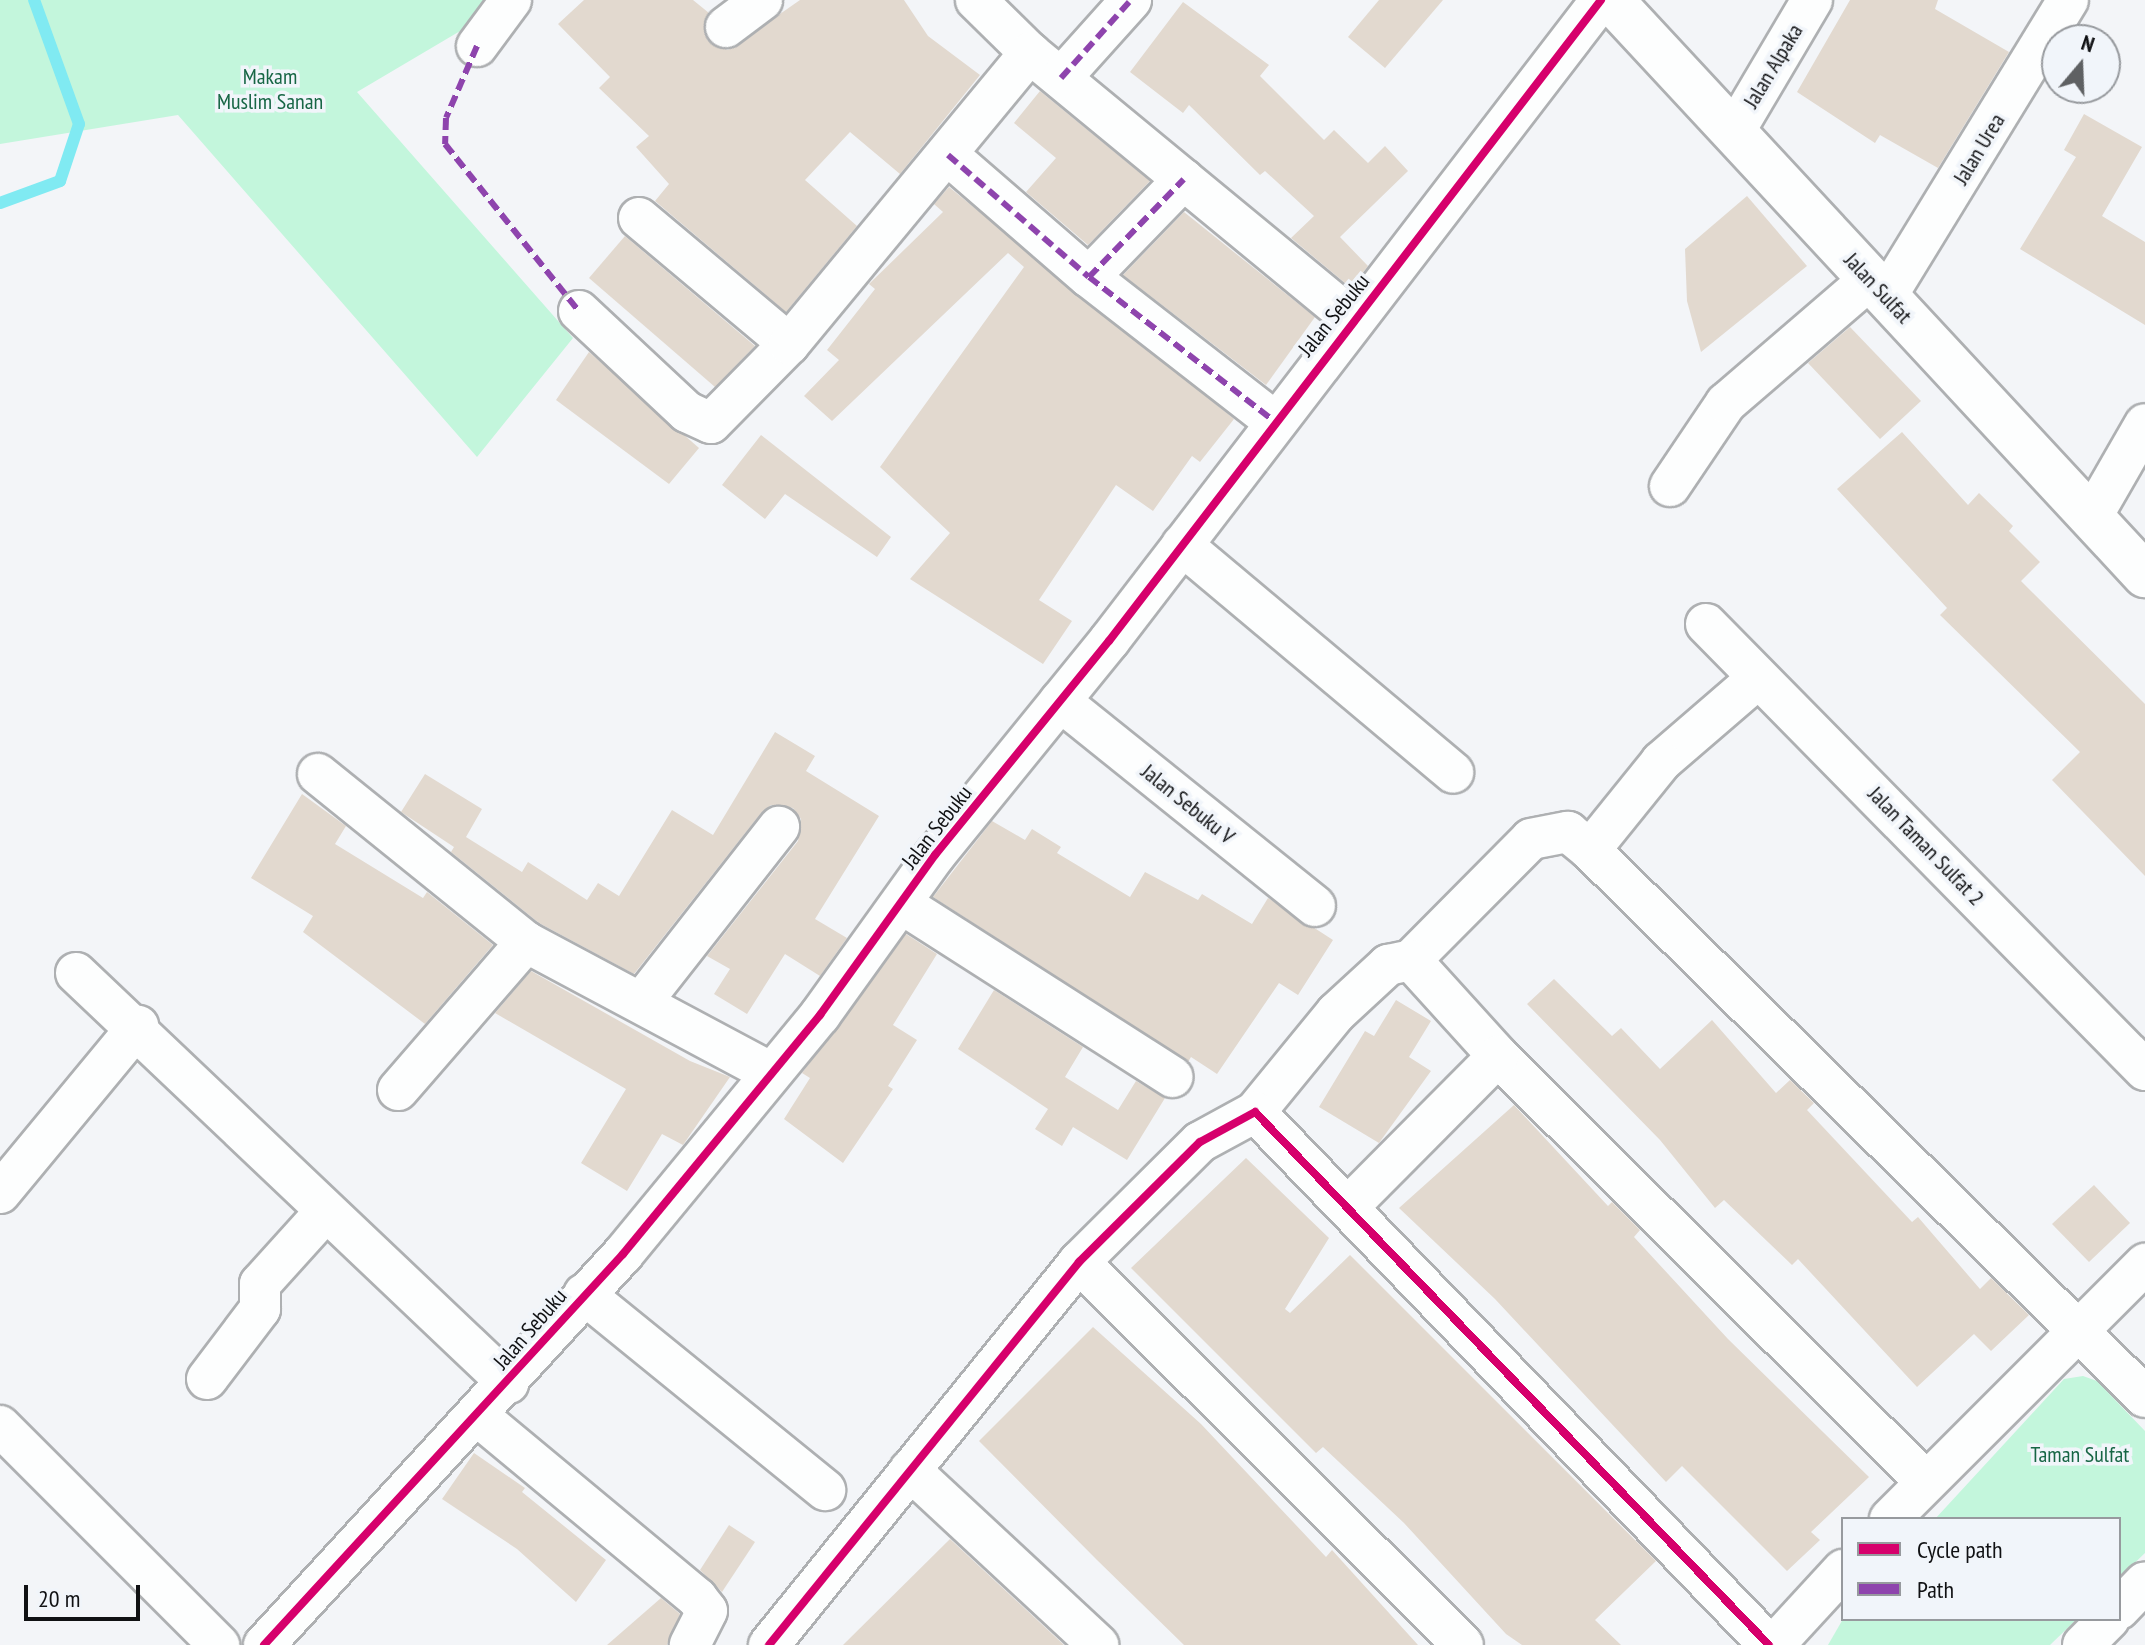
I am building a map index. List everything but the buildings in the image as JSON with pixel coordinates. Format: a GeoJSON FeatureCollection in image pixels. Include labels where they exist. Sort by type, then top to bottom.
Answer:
{"type":"FeatureCollection","features":[{"type":"Feature","properties":{"kind":"main road","name":"Jalan Sulfat"},"geometry":{"type":"LineString","coordinates":[[1611,0],[2145,575]]}},
{"type":"Feature","properties":{"kind":"street"},"geometry":{"type":"LineString","coordinates":[[477,46],[511,0]]}},
{"type":"Feature","properties":{"kind":"street"},"geometry":{"type":"LineString","coordinates":[[726,27],[762,0]]}},
{"type":"Feature","properties":{"kind":"street"},"geometry":{"type":"LineString","coordinates":[[976,0],[1030,53],[1353,319]]}},
{"type":"Feature","properties":{"kind":"street"},"geometry":{"type":"LineString","coordinates":[[1061,78],[1131,0]]}},
{"type":"Feature","properties":{"kind":"street","name":"Jalan Sebuku"},"geometry":{"type":"LineString","coordinates":[[264,1645],[508,1383],[769,1072],[1182,545],[1273,420],[1425,235],[1601,0]]}},
{"type":"Feature","properties":{"kind":"street","name":"Jalan Alpaka"},"geometry":{"type":"LineString","coordinates":[[1734,132],[1812,0]]}},
{"type":"Feature","properties":{"kind":"street","name":"Jalan Urea"},"geometry":{"type":"LineString","coordinates":[[1670,486],[1726,403],[1878,288],[2068,0]]}},
{"type":"Feature","properties":{"kind":"street"},"geometry":{"type":"LineString","coordinates":[[579,311],[687,412],[711,423],[789,344],[1030,53]]}},
{"type":"Feature","properties":{"kind":"street"},"geometry":{"type":"LineString","coordinates":[[948,155],[1089,277],[1273,420]]}},
{"type":"Feature","properties":{"kind":"street"},"geometry":{"type":"LineString","coordinates":[[1089,277],[1184,179]]}},
{"type":"Feature","properties":{"kind":"street"},"geometry":{"type":"LineString","coordinates":[[639,218],[789,344]]}},
{"type":"Feature","properties":{"kind":"street"},"geometry":{"type":"LineString","coordinates":[[2091,518],[2145,424]]}},
{"type":"Feature","properties":{"kind":"street"},"geometry":{"type":"LineString","coordinates":[[1182,545],[1453,772]]}},
{"type":"Feature","properties":{"kind":"street","name":"Jalan Taman Sulfat 2"},"geometry":{"type":"LineString","coordinates":[[1706,624],[2145,1070]]}},
{"type":"Feature","properties":{"kind":"street"},"geometry":{"type":"LineString","coordinates":[[1590,850],[1661,762],[1757,679]]}},
{"type":"Feature","properties":{"kind":"street","name":"Jalan Sebuku V"},"geometry":{"type":"LineString","coordinates":[[1060,701],[1315,906]]}},
{"type":"Feature","properties":{"kind":"street"},"geometry":{"type":"LineString","coordinates":[[318,774],[526,942],[644,999],[769,1072]]}},
{"type":"Feature","properties":{"kind":"street"},"geometry":{"type":"LineString","coordinates":[[644,999],[779,827]]}},
{"type":"Feature","properties":{"kind":"street"},"geometry":{"type":"LineString","coordinates":[[769,1645],[1079,1262],[1200,1142],[1255,1112],[1336,1013],[1388,965],[1411,960],[1531,839],[1568,832],[1590,850],[2145,1397]]}},
{"type":"Feature","properties":{"kind":"street"},"geometry":{"type":"LineString","coordinates":[[902,904],[1172,1077]]}},
{"type":"Feature","properties":{"kind":"street"},"geometry":{"type":"LineString","coordinates":[[398,1090],[526,942]]}},
{"type":"Feature","properties":{"kind":"street"},"geometry":{"type":"LineString","coordinates":[[1411,960],[1498,1056],[1925,1481]]}},
{"type":"Feature","properties":{"kind":"street"},"geometry":{"type":"LineString","coordinates":[[76,973],[138,1026],[325,1212],[508,1383]]}},
{"type":"Feature","properties":{"kind":"street"},"geometry":{"type":"LineString","coordinates":[[0,1193],[138,1026]]}},
{"type":"Feature","properties":{"kind":"street"},"geometry":{"type":"LineString","coordinates":[[1349,1206],[1498,1056]]}},
{"type":"Feature","properties":{"kind":"street"},"geometry":{"type":"LineString","coordinates":[[1255,1112],[1771,1645],[1841,1572]]}},
{"type":"Feature","properties":{"kind":"street"},"geometry":{"type":"LineString","coordinates":[[207,1379],[260,1309],[260,1284],[325,1212]]}},
{"type":"Feature","properties":{"kind":"street"},"geometry":{"type":"LineString","coordinates":[[1079,1262],[1463,1645]]}},
{"type":"Feature","properties":{"kind":"street"},"geometry":{"type":"LineString","coordinates":[[1892,1517],[2145,1264]]}},
{"type":"Feature","properties":{"kind":"street"},"geometry":{"type":"LineString","coordinates":[[584,1294],[825,1490]]}},
{"type":"Feature","properties":{"kind":"street"},"geometry":{"type":"LineString","coordinates":[[478,1416],[697,1598],[707,1611],[690,1645]]}},
{"type":"Feature","properties":{"kind":"street"},"geometry":{"type":"LineString","coordinates":[[0,1426],[219,1645]]}},
{"type":"Feature","properties":{"kind":"street"},"geometry":{"type":"LineString","coordinates":[[910,1470],[1098,1645]]}},
{"type":"Feature","properties":{"kind":"street"},"geometry":{"type":"LineString","coordinates":[[2121,1607],[2145,1582]]}},
{"type":"Feature","properties":{"kind":"green space","name":"Makam Muslim Sanan"},"geometry":{"type":"Polygon","coordinates":[[[0,0],[491,0],[472,24],[357,92],[573,338],[477,457],[178,115],[0,144],[0,0]]]}},
{"type":"Feature","properties":{"kind":"green space","name":"Taman Sulfat"},"geometry":{"type":"Polygon","coordinates":[[[2083,1376],[2097,1381],[2145,1431],[2145,1553],[2121,1576],[2121,1517],[1937,1517],[2064,1379],[2083,1376]]]}},
{"type":"Feature","properties":{"kind":"green space"},"geometry":{"type":"Polygon","coordinates":[[[1842,1621],[2075,1621],[2050,1645],[1828,1645],[1842,1621]]]}},
{"type":"Feature","properties":{"kind":"waterway"},"geometry":{"type":"LineString","coordinates":[[0,203],[60,181],[79,124],[34,0]]}},
{"type":"Feature","properties":{"kind":"marked path"},"geometry":{"type":"LineString","coordinates":[[1061,78],[1131,0]]}},
{"type":"Feature","properties":{"kind":"marked path"},"geometry":{"type":"LineString","coordinates":[[477,46],[446,118],[445,144],[579,311]]}},
{"type":"Feature","properties":{"kind":"marked path"},"geometry":{"type":"LineString","coordinates":[[948,155],[1089,277],[1273,420]]}},
{"type":"Feature","properties":{"kind":"marked path"},"geometry":{"type":"LineString","coordinates":[[1089,277],[1184,179]]}},
{"type":"Feature","properties":{"kind":"cycle path"},"geometry":{"type":"LineString","coordinates":[[264,1645],[623,1254],[820,1015],[935,855],[1109,641],[1601,0]]}},
{"type":"Feature","properties":{"kind":"cycle path"},"geometry":{"type":"LineString","coordinates":[[769,1645],[1079,1262],[1200,1142],[1255,1112],[1769,1645]]}}]}
